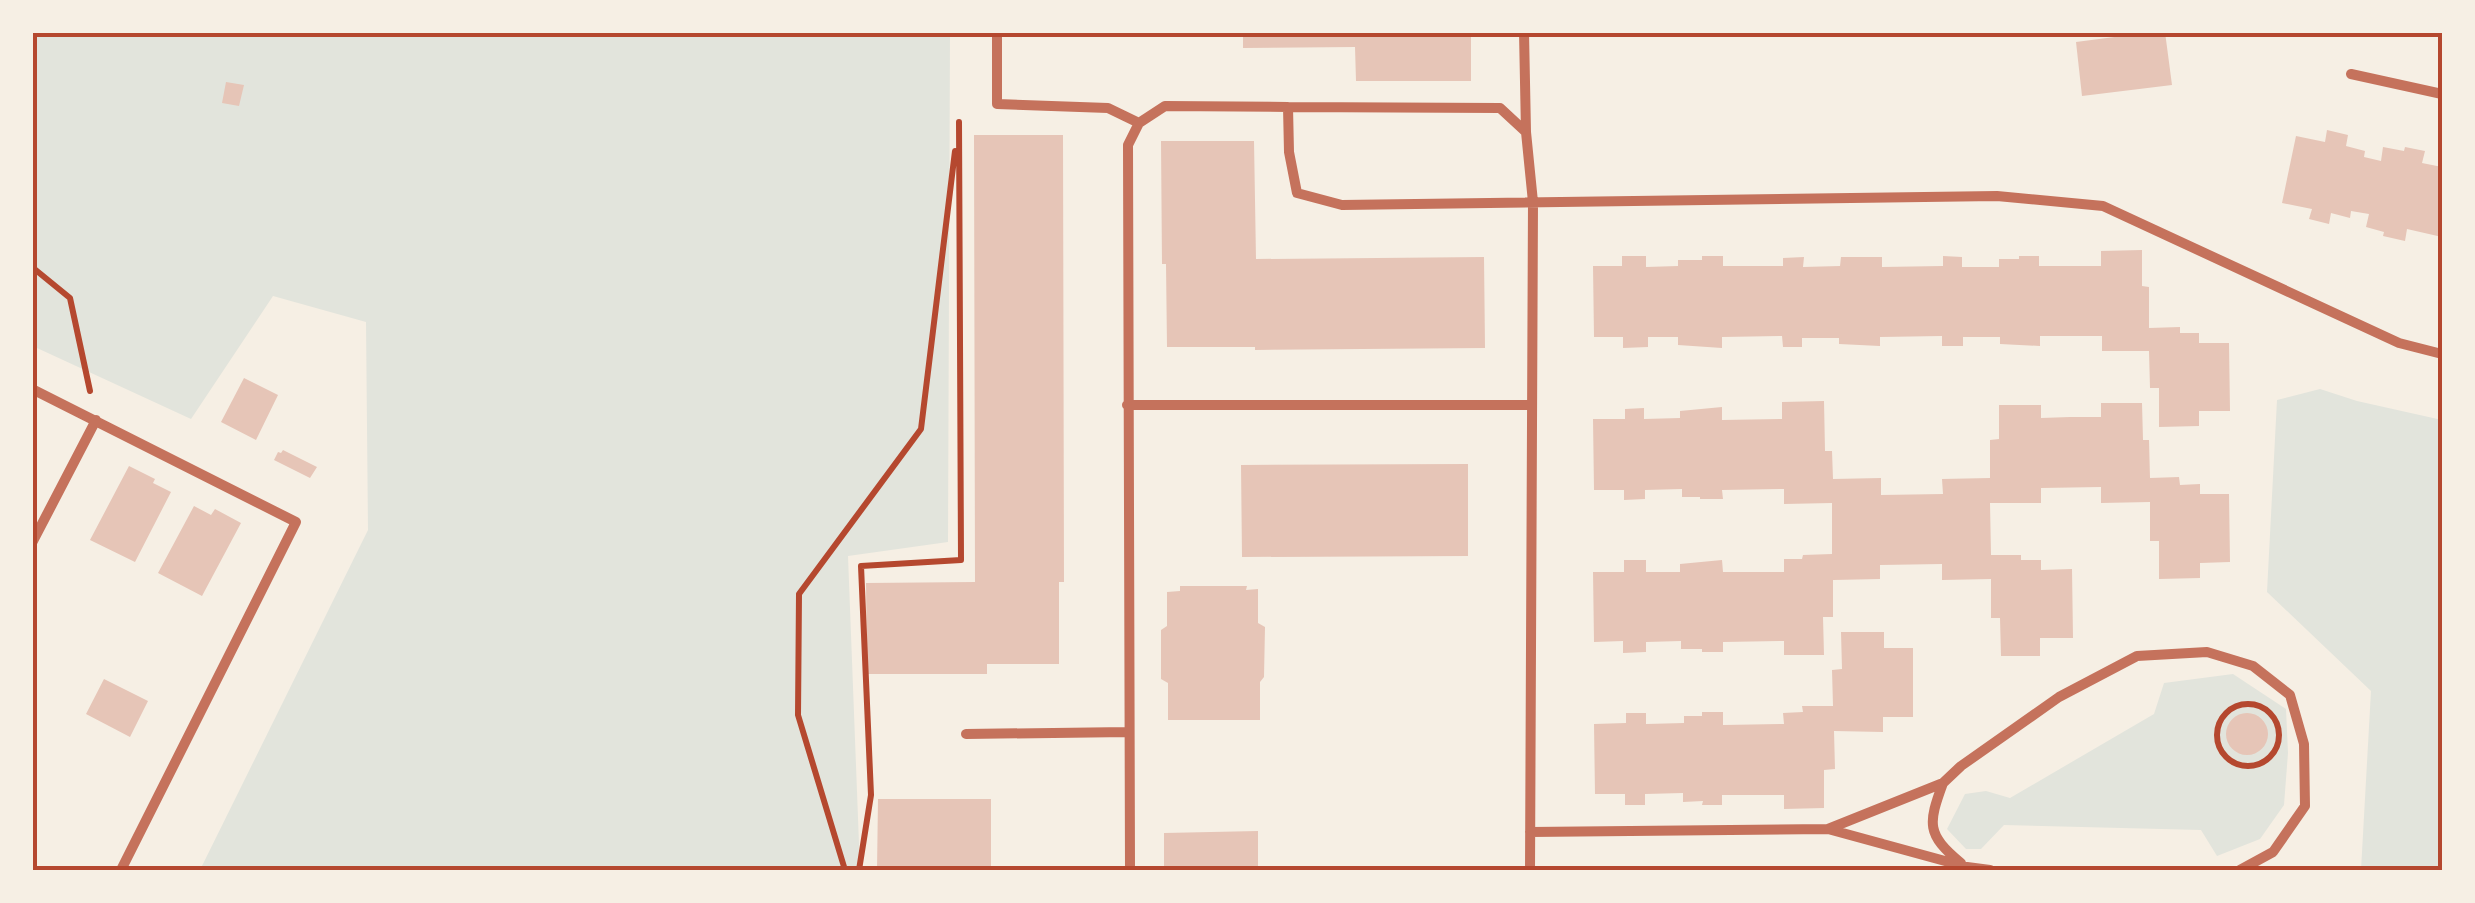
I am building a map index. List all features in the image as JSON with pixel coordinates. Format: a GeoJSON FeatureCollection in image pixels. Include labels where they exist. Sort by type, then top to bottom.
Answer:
{"type":"FeatureCollection","features":[{"type":"Feature","properties":{"kind":"street"},"geometry":{"type":"LineString","coordinates":[[996,32],[997,104],[1108,108],[1139,123]]}},
{"type":"Feature","properties":{"kind":"street"},"geometry":{"type":"LineString","coordinates":[[1524,32],[1526,132],[1533,202],[1530,870]]}},
{"type":"Feature","properties":{"kind":"street"},"geometry":{"type":"LineString","coordinates":[[2351,74],[2442,94]]}},
{"type":"Feature","properties":{"kind":"street"},"geometry":{"type":"LineString","coordinates":[[1130,870],[1128,145],[1139,123],[1164,106],[1500,108],[1526,132]]}},
{"type":"Feature","properties":{"kind":"street"},"geometry":{"type":"LineString","coordinates":[[1288,107],[1289,152],[1297,192],[1342,205],[1997,196],[2103,206],[2399,344],[2442,354]]}},
{"type":"Feature","properties":{"kind":"street"},"geometry":{"type":"LineString","coordinates":[[32,389],[296,522],[120,870]]}},
{"type":"Feature","properties":{"kind":"street"},"geometry":{"type":"LineString","coordinates":[[1127,405],[1531,405]]}},
{"type":"Feature","properties":{"kind":"street"},"geometry":{"type":"LineString","coordinates":[[32,543],[96,420]]}},
{"type":"Feature","properties":{"kind":"street"},"geometry":{"type":"LineString","coordinates":[[1828,829],[1943,783],[2059,697],[2138,656],[2207,652],[2253,666],[2290,695],[2304,744],[2305,806],[2273,852],[2240,870]]}},
{"type":"Feature","properties":{"kind":"street"},"geometry":{"type":"LineString","coordinates":[[966,734],[1128,732]]}},
{"type":"Feature","properties":{"kind":"street"},"geometry":{"type":"LineString","coordinates":[[1943,783],[1932,814],[1938,844],[1966,867]]}},
{"type":"Feature","properties":{"kind":"street"},"geometry":{"type":"LineString","coordinates":[[1530,832],[1828,829],[1990,870]]}},
{"type":"Feature","properties":{"kind":"path"},"geometry":{"type":"LineString","coordinates":[[958,122],[997,104]]}},
{"type":"Feature","properties":{"kind":"path"},"geometry":{"type":"LineString","coordinates":[[845,870],[798,716],[799,594],[921,429],[958,122]]}},
{"type":"Feature","properties":{"kind":"path"},"geometry":{"type":"LineString","coordinates":[[859,870],[871,796],[861,566],[961,560],[958,122]]}},
{"type":"Feature","properties":{"kind":"path"},"geometry":{"type":"LineString","coordinates":[[32,266],[70,298],[96,420]]}},
{"type":"Feature","properties":{"kind":"path"},"geometry":{"type":"LineString","coordinates":[[2244,704],[2264,708],[2277,724],[2278,744],[2273,753],[2256,765],[2236,764],[2221,750],[2218,740],[2217,730],[2226,712],[2244,704]]}},
{"type":"Feature","properties":{"kind":"shaded area"},"geometry":{"type":"Polygon","coordinates":[[[32,33],[950,33],[948,542],[848,556],[860,870],[200,870],[368,530],[366,322],[273,296],[191,419],[37,348],[32,341],[32,33]]]}},
{"type":"Feature","properties":{"kind":"shaded area"},"geometry":{"type":"Polygon","coordinates":[[[2320,389],[2442,420],[2442,870],[2361,870],[2371,691],[2267,592],[2277,400],[2320,389]]]}},
{"type":"Feature","properties":{"kind":"shaded area"},"geometry":{"type":"Polygon","coordinates":[[[2233,674],[2286,709],[2284,805],[2260,839],[2217,856],[2201,830],[2004,825],[1981,849],[1966,849],[1947,829],[1965,794],[1986,791],[2010,798],[2154,714],[2164,683],[2233,674]]]}},
{"type":"Feature","properties":{"kind":"building"},"geometry":{"type":"Polygon","coordinates":[[[1243,32],[1471,32],[1471,81],[1356,81],[1355,47],[1243,48],[1243,32]]]}},
{"type":"Feature","properties":{"kind":"building"},"geometry":{"type":"Polygon","coordinates":[[[2165,32],[2172,85],[2082,96],[2076,42],[2165,32]]]}},
{"type":"Feature","properties":{"kind":"building"},"geometry":{"type":"Polygon","coordinates":[[[226,82],[244,85],[239,106],[222,103],[226,82]]]}},
{"type":"Feature","properties":{"kind":"building"},"geometry":{"type":"Polygon","coordinates":[[[2327,130],[2348,135],[2346,146],[2365,151],[2364,157],[2381,161],[2383,147],[2425,151],[2422,163],[2442,167],[2442,237],[2407,229],[2405,241],[2366,227],[2369,214],[2351,211],[2350,218],[2331,213],[2329,224],[2309,219],[2312,209],[2282,203],[2296,136],[2325,142],[2327,130]]]}},
{"type":"Feature","properties":{"kind":"building"},"geometry":{"type":"Polygon","coordinates":[[[974,135],[1063,135],[1064,582],[1059,582],[1059,664],[987,664],[987,674],[867,674],[866,583],[975,582],[974,135]]]}},
{"type":"Feature","properties":{"kind":"building"},"geometry":{"type":"Polygon","coordinates":[[[1161,141],[1254,141],[1256,259],[1484,257],[1485,348],[1167,347],[1161,141]]]}},
{"type":"Feature","properties":{"kind":"building"},"geometry":{"type":"Polygon","coordinates":[[[2142,250],[2142,286],[2149,287],[2149,328],[2180,327],[2180,333],[2199,333],[2199,343],[2229,343],[2230,411],[2199,411],[2199,426],[2159,427],[2159,388],[2150,388],[2149,351],[2102,351],[2102,336],[2040,336],[2040,346],[2000,344],[2000,337],[1963,337],[1963,346],[1942,346],[1942,336],[1880,337],[1880,346],[1839,344],[1839,338],[1802,338],[1802,347],[1783,347],[1782,336],[1722,337],[1722,348],[1678,345],[1678,337],[1648,337],[1648,347],[1623,348],[1623,337],[1594,337],[1593,266],[1622,266],[1622,256],[1646,256],[1646,267],[1678,266],[1678,260],[1702,260],[1702,256],[1723,256],[1723,266],[1783,266],[1783,258],[1804,257],[1803,267],[1840,266],[1841,257],[1882,257],[1882,267],[1943,266],[1943,256],[1962,257],[1962,267],[1999,267],[1999,259],[2039,256],[2039,266],[2101,266],[2101,251],[2142,250]]]}},
{"type":"Feature","properties":{"kind":"building"},"geometry":{"type":"Polygon","coordinates":[[[244,378],[278,395],[256,440],[221,422],[244,378]]]}},
{"type":"Feature","properties":{"kind":"building"},"geometry":{"type":"Polygon","coordinates":[[[1824,401],[1825,451],[1832,451],[1833,479],[1881,478],[1881,495],[1943,494],[1942,479],[1990,478],[1990,440],[1999,439],[1999,405],[2041,405],[2041,418],[2101,417],[2101,403],[2142,403],[2143,440],[2149,440],[2150,478],[2179,477],[2180,485],[2200,484],[2200,494],[2229,494],[2230,562],[2200,563],[2200,578],[2159,579],[2159,541],[2150,541],[2150,502],[2101,503],[2101,487],[2041,488],[2041,503],[1990,503],[1991,555],[2041,560],[2041,570],[2072,569],[2073,638],[2040,638],[2040,656],[2001,656],[2000,618],[1991,618],[1991,579],[1942,580],[1942,564],[1880,565],[1880,579],[1833,580],[1833,617],[1823,617],[1824,655],[1784,655],[1784,641],[1723,642],[1723,652],[1681,649],[1681,641],[1646,642],[1646,652],[1623,653],[1623,641],[1594,642],[1593,572],[1624,572],[1624,560],[1646,560],[1646,572],[1680,572],[1680,564],[1722,560],[1723,572],[1784,572],[1784,559],[1832,554],[1832,503],[1784,504],[1784,489],[1722,490],[1723,499],[1682,497],[1682,489],[1645,490],[1645,499],[1624,500],[1624,490],[1594,490],[1593,419],[1625,419],[1625,409],[1644,408],[1644,419],[1680,418],[1680,411],[1722,407],[1722,420],[1782,419],[1782,402],[1824,401]]]}},
{"type":"Feature","properties":{"kind":"building"},"geometry":{"type":"Polygon","coordinates":[[[283,450],[317,467],[310,478],[274,460],[283,450]]]}},
{"type":"Feature","properties":{"kind":"building"},"geometry":{"type":"Polygon","coordinates":[[[1468,464],[1468,556],[1242,557],[1241,465],[1468,464]]]}},
{"type":"Feature","properties":{"kind":"building"},"geometry":{"type":"Polygon","coordinates":[[[129,466],[171,492],[135,562],[90,540],[129,466]]]}},
{"type":"Feature","properties":{"kind":"building"},"geometry":{"type":"Polygon","coordinates":[[[194,506],[211,515],[215,509],[241,523],[202,596],[158,573],[194,506]]]}},
{"type":"Feature","properties":{"kind":"building"},"geometry":{"type":"Polygon","coordinates":[[[1180,586],[1258,589],[1258,623],[1265,627],[1260,720],[1168,720],[1168,683],[1161,679],[1161,630],[1167,626],[1167,592],[1180,591],[1180,586]]]}},
{"type":"Feature","properties":{"kind":"building"},"geometry":{"type":"Polygon","coordinates":[[[1841,632],[1884,632],[1884,648],[1913,648],[1913,717],[1883,717],[1883,732],[1834,731],[1835,769],[1824,770],[1824,808],[1784,809],[1784,795],[1722,795],[1722,805],[1702,805],[1703,801],[1683,802],[1683,793],[1645,794],[1645,805],[1625,805],[1625,794],[1595,794],[1594,724],[1626,723],[1626,713],[1646,713],[1646,724],[1684,723],[1684,716],[1723,712],[1723,725],[1784,724],[1783,713],[1803,712],[1802,706],[1833,706],[1832,670],[1842,669],[1841,632]]]}},
{"type":"Feature","properties":{"kind":"building"},"geometry":{"type":"Polygon","coordinates":[[[104,679],[148,701],[130,737],[86,714],[104,679]]]}},
{"type":"Feature","properties":{"kind":"building"},"geometry":{"type":"Polygon","coordinates":[[[2247,713],[2262,719],[2268,734],[2262,749],[2247,755],[2232,749],[2226,734],[2232,719],[2247,713]]]}},
{"type":"Feature","properties":{"kind":"building"},"geometry":{"type":"Polygon","coordinates":[[[878,799],[991,799],[991,870],[877,870],[878,799]]]}},
{"type":"Feature","properties":{"kind":"building"},"geometry":{"type":"Polygon","coordinates":[[[1258,831],[1258,870],[1164,870],[1164,833],[1258,831]]]}}]}
